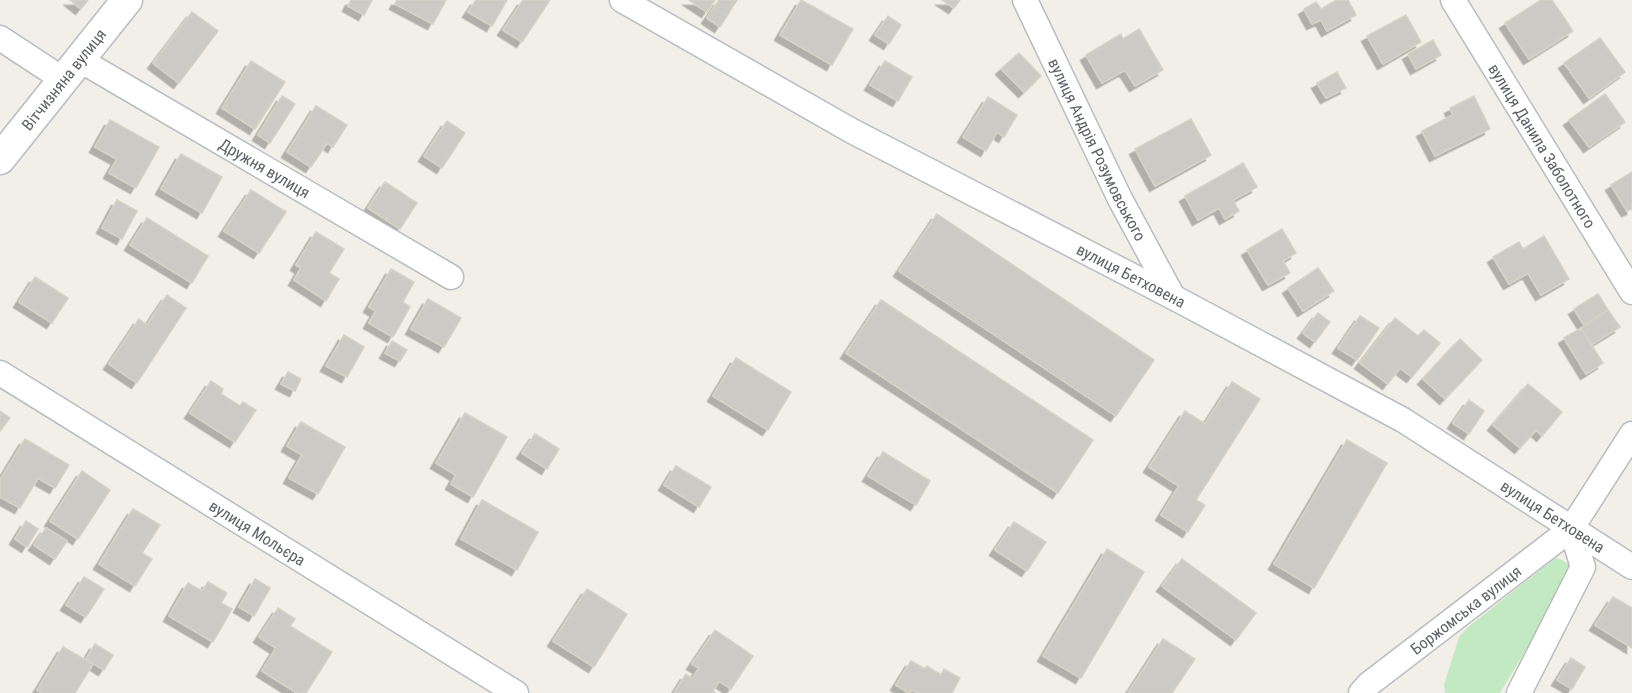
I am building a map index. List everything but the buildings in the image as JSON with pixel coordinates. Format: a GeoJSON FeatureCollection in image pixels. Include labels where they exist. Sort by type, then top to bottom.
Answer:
{"type":"FeatureCollection","features":[{"type":"Feature","properties":{"kind":"street","name":"Вітчизняна вулиця"},"geometry":{"type":"LineString","coordinates":[[0,159],[127,0]]}},
{"type":"Feature","properties":{"kind":"street","name":"вулиця Бетховена"},"geometry":{"type":"LineString","coordinates":[[622,0],[852,131],[1173,297],[1402,420],[1632,567]]}},
{"type":"Feature","properties":{"kind":"street","name":"вулиця Андрія Розумовського"},"geometry":{"type":"LineString","coordinates":[[1025,0],[1120,199],[1173,297]]}},
{"type":"Feature","properties":{"kind":"street","name":"вулиця Данила Заболотного"},"geometry":{"type":"LineString","coordinates":[[1453,0],[1632,292]]}},
{"type":"Feature","properties":{"kind":"street","name":"Дружня вулиця"},"geometry":{"type":"LineString","coordinates":[[0,38],[72,70],[451,277]]}},
{"type":"Feature","properties":{"kind":"street","name":"вулиця Мольєра"},"geometry":{"type":"LineString","coordinates":[[0,373],[516,693]]}},
{"type":"Feature","properties":{"kind":"street","name":"Боржомська вулиця"},"geometry":{"type":"LineString","coordinates":[[1371,690],[1571,529],[1632,434]]}},
{"type":"Feature","properties":{"kind":"street"},"geometry":{"type":"LineString","coordinates":[[1519,693],[1583,567],[1571,529]]}},
{"type":"Feature","properties":{"kind":"green space"},"geometry":{"type":"Polygon","coordinates":[[[1555,558],[1571,566],[1572,574],[1500,693],[1445,693],[1444,685],[1459,637],[1467,628],[1555,558]]]}}]}
